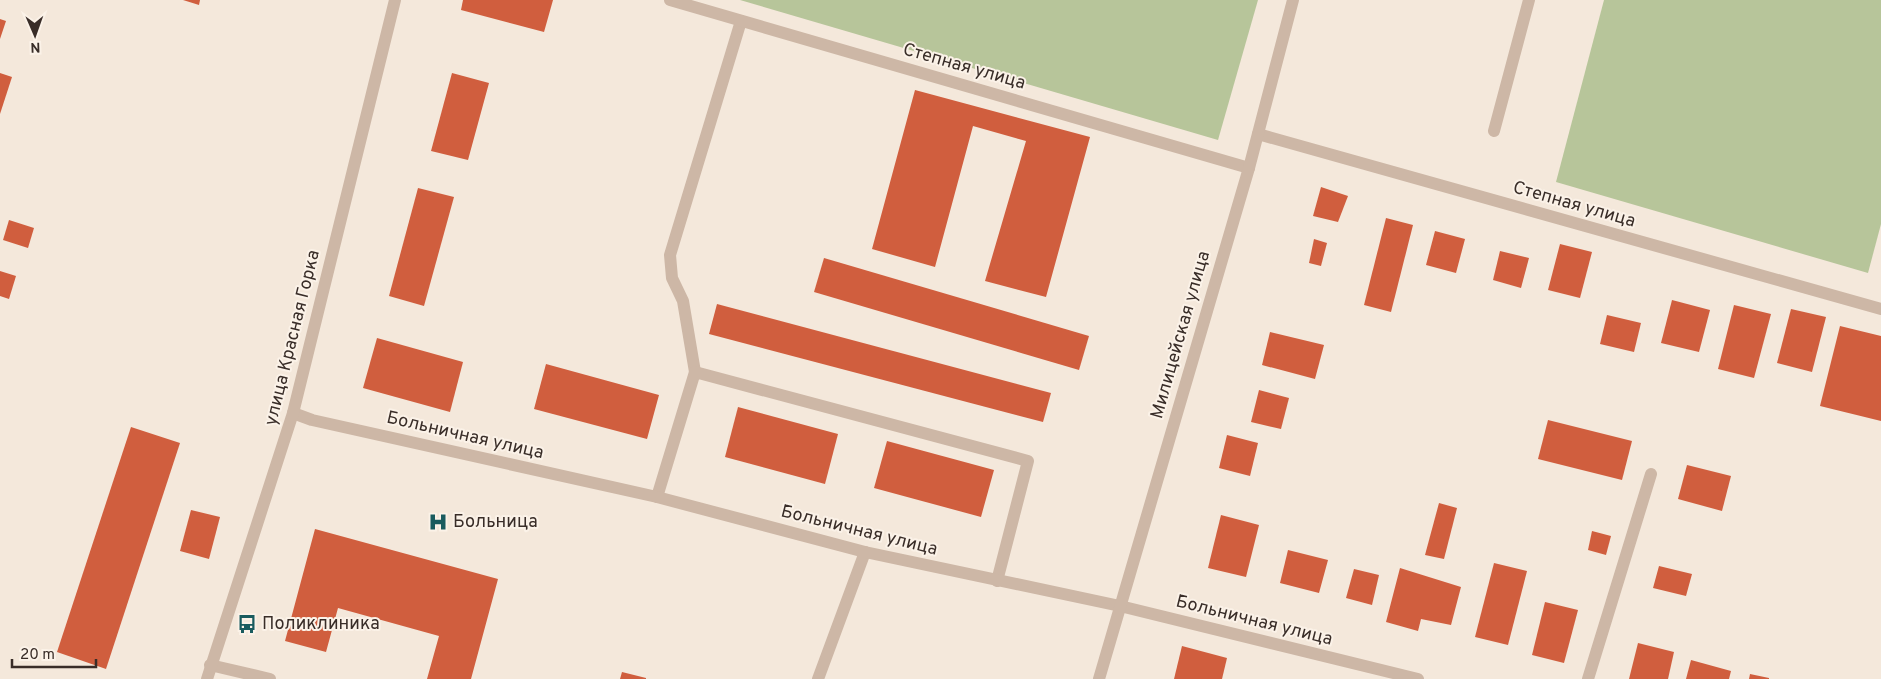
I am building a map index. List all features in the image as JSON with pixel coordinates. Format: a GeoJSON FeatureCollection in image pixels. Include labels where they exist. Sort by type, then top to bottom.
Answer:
{"type":"FeatureCollection","features":[{"type":"Feature","properties":{"kind":"street","name":"улица Красная Горка"},"geometry":{"type":"LineString","coordinates":[[207,679],[293,413],[395,0]]}},
{"type":"Feature","properties":{"kind":"street","name":"Степная улица"},"geometry":{"type":"LineString","coordinates":[[670,0],[1249,168]]}},
{"type":"Feature","properties":{"kind":"street","name":"Милицейская улица"},"geometry":{"type":"LineString","coordinates":[[1099,679],[1249,168],[1293,0]]}},
{"type":"Feature","properties":{"kind":"street"},"geometry":{"type":"LineString","coordinates":[[1494,131],[1529,0]]}},
{"type":"Feature","properties":{"kind":"street"},"geometry":{"type":"LineString","coordinates":[[657,497],[695,372],[683,301],[672,278],[670,255],[742,21]]}},
{"type":"Feature","properties":{"kind":"street","name":"Степная улица"},"geometry":{"type":"LineString","coordinates":[[1258,134],[1881,309]]}},
{"type":"Feature","properties":{"kind":"street"},"geometry":{"type":"LineString","coordinates":[[695,372],[1028,461],[997,581]]}},
{"type":"Feature","properties":{"kind":"street","name":"Больничная улица"},"geometry":{"type":"LineString","coordinates":[[293,413],[312,420],[657,497],[865,552],[1120,606],[1418,679]]}},
{"type":"Feature","properties":{"kind":"street"},"geometry":{"type":"LineString","coordinates":[[1588,679],[1651,474]]}},
{"type":"Feature","properties":{"kind":"street"},"geometry":{"type":"LineString","coordinates":[[818,679],[865,552]]}},
{"type":"Feature","properties":{"kind":"street"},"geometry":{"type":"LineString","coordinates":[[210,665],[270,679]]}},
{"type":"Feature","properties":{"kind":"green space"},"geometry":{"type":"Polygon","coordinates":[[[740,0],[1258,0],[1218,140],[740,0]]]}},
{"type":"Feature","properties":{"kind":"green space"},"geometry":{"type":"Polygon","coordinates":[[[1604,0],[1881,0],[1881,224],[1868,273],[1556,182],[1604,0]]]}},
{"type":"Feature","properties":{"kind":"building"},"geometry":{"type":"Polygon","coordinates":[[[183,0],[200,0],[199,5],[183,0]]]}},
{"type":"Feature","properties":{"kind":"building"},"geometry":{"type":"Polygon","coordinates":[[[463,0],[553,0],[544,32],[461,10],[463,0]]]}},
{"type":"Feature","properties":{"kind":"building"},"geometry":{"type":"Polygon","coordinates":[[[0,19],[6,21],[0,39],[0,19]]]}},
{"type":"Feature","properties":{"kind":"building"},"geometry":{"type":"Polygon","coordinates":[[[0,73],[12,77],[0,114],[0,73]]]}},
{"type":"Feature","properties":{"kind":"building"},"geometry":{"type":"Polygon","coordinates":[[[452,73],[489,83],[468,160],[431,151],[452,73]]]}},
{"type":"Feature","properties":{"kind":"building"},"geometry":{"type":"Polygon","coordinates":[[[915,90],[1090,137],[1046,297],[985,281],[1026,141],[973,126],[935,267],[872,249],[915,90]]]}},
{"type":"Feature","properties":{"kind":"building"},"geometry":{"type":"Polygon","coordinates":[[[1321,187],[1348,196],[1338,222],[1313,216],[1321,187]]]}},
{"type":"Feature","properties":{"kind":"building"},"geometry":{"type":"Polygon","coordinates":[[[418,188],[454,197],[424,306],[389,296],[418,188]]]}},
{"type":"Feature","properties":{"kind":"building"},"geometry":{"type":"Polygon","coordinates":[[[1386,218],[1413,225],[1391,312],[1364,305],[1386,218]]]}},
{"type":"Feature","properties":{"kind":"building"},"geometry":{"type":"Polygon","coordinates":[[[9,220],[34,228],[28,248],[3,240],[9,220]]]}},
{"type":"Feature","properties":{"kind":"building"},"geometry":{"type":"Polygon","coordinates":[[[1435,231],[1465,239],[1456,273],[1426,265],[1435,231]]]}},
{"type":"Feature","properties":{"kind":"building"},"geometry":{"type":"Polygon","coordinates":[[[1314,239],[1327,243],[1321,266],[1309,263],[1314,239]]]}},
{"type":"Feature","properties":{"kind":"building"},"geometry":{"type":"Polygon","coordinates":[[[1560,244],[1592,252],[1580,298],[1548,290],[1560,244]]]}},
{"type":"Feature","properties":{"kind":"building"},"geometry":{"type":"Polygon","coordinates":[[[1500,251],[1529,258],[1521,288],[1493,280],[1500,251]]]}},
{"type":"Feature","properties":{"kind":"building"},"geometry":{"type":"Polygon","coordinates":[[[824,258],[1089,336],[1079,370],[814,292],[824,258]]]}},
{"type":"Feature","properties":{"kind":"building"},"geometry":{"type":"Polygon","coordinates":[[[0,271],[16,276],[9,299],[0,296],[0,271]]]}},
{"type":"Feature","properties":{"kind":"building"},"geometry":{"type":"Polygon","coordinates":[[[1672,300],[1710,310],[1699,352],[1661,343],[1672,300]]]}},
{"type":"Feature","properties":{"kind":"building"},"geometry":{"type":"Polygon","coordinates":[[[717,304],[1051,393],[1043,422],[709,334],[717,304]]]}},
{"type":"Feature","properties":{"kind":"building"},"geometry":{"type":"Polygon","coordinates":[[[1734,305],[1771,314],[1754,378],[1718,369],[1734,305]]]}},
{"type":"Feature","properties":{"kind":"building"},"geometry":{"type":"Polygon","coordinates":[[[1791,309],[1826,317],[1812,372],[1777,363],[1791,309]]]}},
{"type":"Feature","properties":{"kind":"building"},"geometry":{"type":"Polygon","coordinates":[[[1607,315],[1641,323],[1634,352],[1600,344],[1607,315]]]}},
{"type":"Feature","properties":{"kind":"building"},"geometry":{"type":"Polygon","coordinates":[[[1840,326],[1881,336],[1881,421],[1820,406],[1840,326]]]}},
{"type":"Feature","properties":{"kind":"building"},"geometry":{"type":"Polygon","coordinates":[[[1270,332],[1324,345],[1315,379],[1262,365],[1270,332]]]}},
{"type":"Feature","properties":{"kind":"building"},"geometry":{"type":"Polygon","coordinates":[[[377,338],[463,362],[450,412],[363,388],[377,338]]]}},
{"type":"Feature","properties":{"kind":"building"},"geometry":{"type":"Polygon","coordinates":[[[546,364],[659,395],[647,439],[534,409],[546,364]]]}},
{"type":"Feature","properties":{"kind":"building"},"geometry":{"type":"Polygon","coordinates":[[[1259,390],[1289,398],[1281,429],[1251,422],[1259,390]]]}},
{"type":"Feature","properties":{"kind":"building"},"geometry":{"type":"Polygon","coordinates":[[[738,407],[838,434],[825,484],[725,457],[738,407]]]}},
{"type":"Feature","properties":{"kind":"building"},"geometry":{"type":"Polygon","coordinates":[[[1548,420],[1632,441],[1622,480],[1538,459],[1548,420]]]}},
{"type":"Feature","properties":{"kind":"building"},"geometry":{"type":"Polygon","coordinates":[[[131,427],[180,443],[106,669],[57,652],[131,427]]]}},
{"type":"Feature","properties":{"kind":"building"},"geometry":{"type":"Polygon","coordinates":[[[1227,435],[1258,443],[1250,476],[1219,468],[1227,435]]]}},
{"type":"Feature","properties":{"kind":"building"},"geometry":{"type":"Polygon","coordinates":[[[887,441],[994,470],[981,517],[874,488],[887,441]]]}},
{"type":"Feature","properties":{"kind":"building"},"geometry":{"type":"Polygon","coordinates":[[[1687,465],[1731,476],[1722,511],[1678,499],[1687,465]]]}},
{"type":"Feature","properties":{"kind":"building"},"geometry":{"type":"Polygon","coordinates":[[[1439,503],[1457,508],[1444,559],[1425,555],[1439,503]]]}},
{"type":"Feature","properties":{"kind":"building"},"geometry":{"type":"Polygon","coordinates":[[[191,510],[220,517],[209,559],[180,551],[191,510]]]}},
{"type":"Feature","properties":{"kind":"building"},"geometry":{"type":"Polygon","coordinates":[[[1221,515],[1259,525],[1246,577],[1208,568],[1221,515]]]}},
{"type":"Feature","properties":{"kind":"building"},"geometry":{"type":"Polygon","coordinates":[[[315,529],[498,579],[471,679],[427,679],[439,636],[338,608],[326,652],[285,641],[315,529]]]}},
{"type":"Feature","properties":{"kind":"building"},"geometry":{"type":"Polygon","coordinates":[[[1592,531],[1611,536],[1606,555],[1588,550],[1592,531]]]}},
{"type":"Feature","properties":{"kind":"building"},"geometry":{"type":"Polygon","coordinates":[[[1288,550],[1328,560],[1319,593],[1280,583],[1288,550]]]}},
{"type":"Feature","properties":{"kind":"building"},"geometry":{"type":"Polygon","coordinates":[[[1494,563],[1527,571],[1508,645],[1475,637],[1494,563]]]}},
{"type":"Feature","properties":{"kind":"building"},"geometry":{"type":"Polygon","coordinates":[[[1659,566],[1692,574],[1686,596],[1653,588],[1659,566]]]}},
{"type":"Feature","properties":{"kind":"building"},"geometry":{"type":"Polygon","coordinates":[[[1400,568],[1461,587],[1451,625],[1421,619],[1418,631],[1386,622],[1400,568]]]}},
{"type":"Feature","properties":{"kind":"building"},"geometry":{"type":"Polygon","coordinates":[[[1354,569],[1379,575],[1372,605],[1346,598],[1354,569]]]}},
{"type":"Feature","properties":{"kind":"building"},"geometry":{"type":"Polygon","coordinates":[[[1545,602],[1578,610],[1564,663],[1532,655],[1545,602]]]}},
{"type":"Feature","properties":{"kind":"building"},"geometry":{"type":"Polygon","coordinates":[[[1638,643],[1674,652],[1668,679],[1629,679],[1638,643]]]}},
{"type":"Feature","properties":{"kind":"building"},"geometry":{"type":"Polygon","coordinates":[[[1182,646],[1227,658],[1222,679],[1174,679],[1182,646]]]}},
{"type":"Feature","properties":{"kind":"building"},"geometry":{"type":"Polygon","coordinates":[[[1691,660],[1731,671],[1729,679],[1686,679],[1691,660]]]}},
{"type":"Feature","properties":{"kind":"building"},"geometry":{"type":"Polygon","coordinates":[[[622,672],[646,678],[646,679],[620,679],[622,672]]]}},
{"type":"Feature","properties":{"kind":"building"},"geometry":{"type":"Polygon","coordinates":[[[1750,674],[1769,678],[1769,679],[1749,679],[1750,674]]]}},
{"type":"Feature","properties":{"kind":"place","name":"Больница"},"geometry":{"type":"Point","coordinates":[438,522]}},
{"type":"Feature","properties":{"kind":"place","name":"Поликлиника"},"geometry":{"type":"Point","coordinates":[247,624]}}]}
